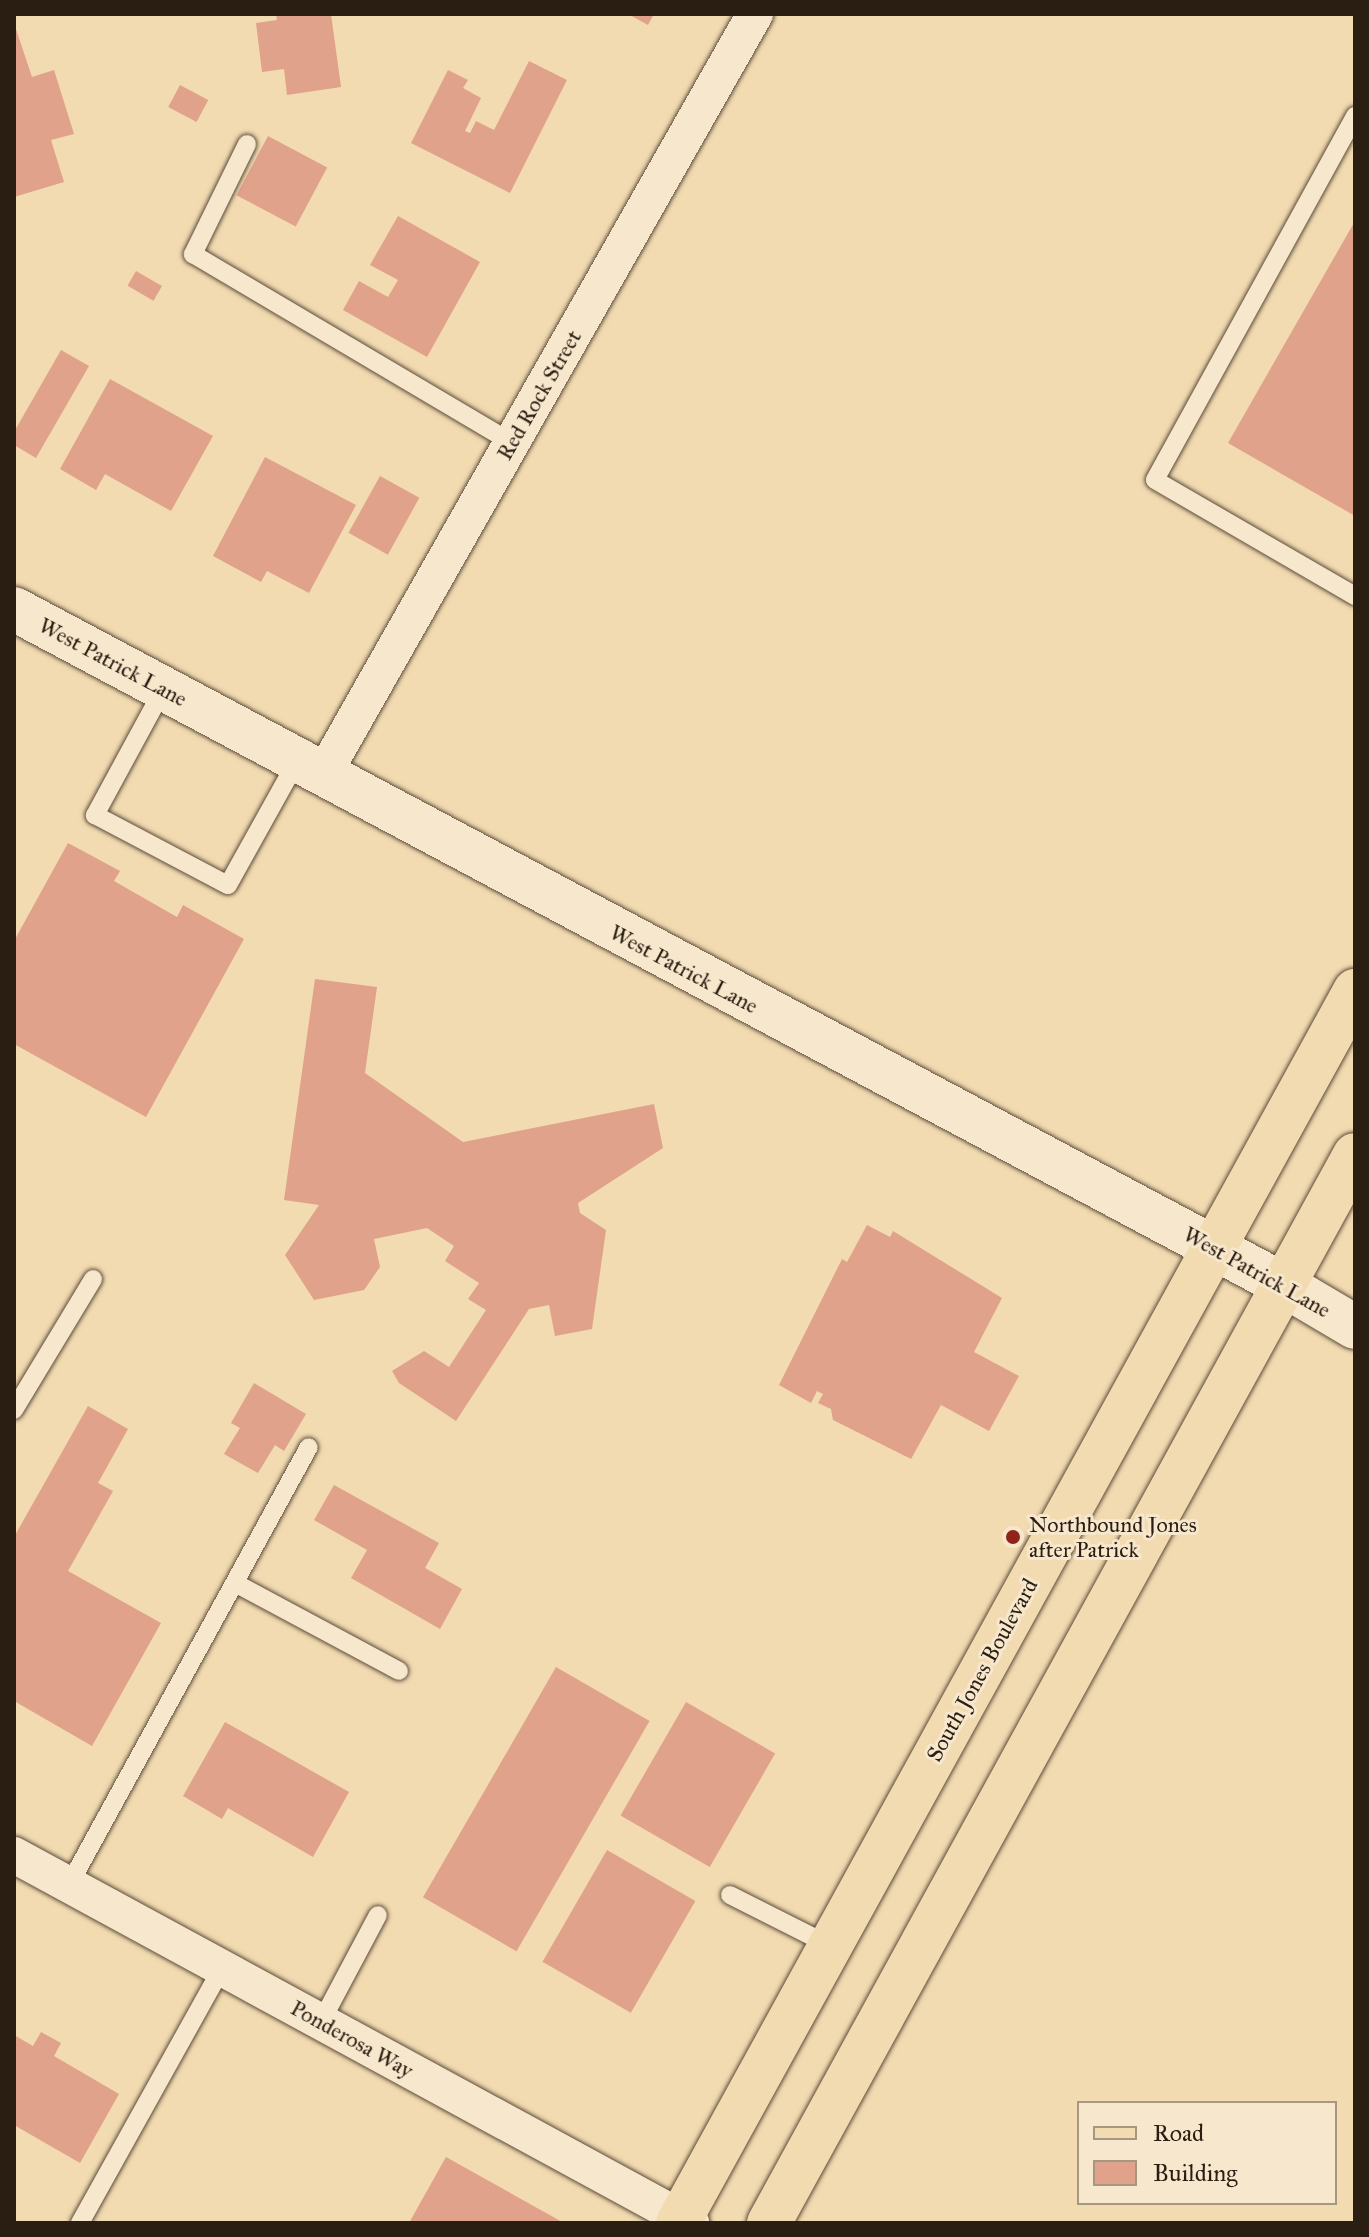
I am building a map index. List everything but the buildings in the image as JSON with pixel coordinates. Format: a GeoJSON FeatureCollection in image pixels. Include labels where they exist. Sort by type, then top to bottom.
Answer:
{"type":"FeatureCollection","features":[{"type":"Feature","properties":{"kind":"main road","name":"South Jones Boulevard"},"geometry":{"type":"LineString","coordinates":[[683,2221],[1355,991]]}},
{"type":"Feature","properties":{"kind":"main road"},"geometry":{"type":"LineString","coordinates":[[769,2223],[1355,1155]]}},
{"type":"Feature","properties":{"kind":"street","name":"Red Rock Street"},"geometry":{"type":"LineString","coordinates":[[310,768],[512,443],[755,14]]}},
{"type":"Feature","properties":{"kind":"street","name":"West Patrick Lane"},"geometry":{"type":"LineString","coordinates":[[14,609],[1284,1285],[1355,1327]]}},
{"type":"Feature","properties":{"kind":"street","name":"Ponderosa Way"},"geometry":{"type":"LineString","coordinates":[[14,1855],[683,2221]]}},
{"type":"Feature","properties":{"kind":"lane"},"geometry":{"type":"LineString","coordinates":[[1355,116],[1155,480],[1355,596]]}},
{"type":"Feature","properties":{"kind":"lane"},"geometry":{"type":"LineString","coordinates":[[247,144],[193,254],[512,443]]}},
{"type":"Feature","properties":{"kind":"lane"},"geometry":{"type":"LineString","coordinates":[[164,688],[95,815],[228,885],[310,768]]}},
{"type":"Feature","properties":{"kind":"lane"},"geometry":{"type":"LineString","coordinates":[[14,1410],[93,1279]]}},
{"type":"Feature","properties":{"kind":"lane"},"geometry":{"type":"LineString","coordinates":[[69,1885],[309,1447]]}},
{"type":"Feature","properties":{"kind":"lane"},"geometry":{"type":"LineString","coordinates":[[235,1583],[399,1671]]}},
{"type":"Feature","properties":{"kind":"lane"},"geometry":{"type":"LineString","coordinates":[[730,1895],[831,1946]]}},
{"type":"Feature","properties":{"kind":"lane"},"geometry":{"type":"LineString","coordinates":[[321,2022],[378,1915]]}},
{"type":"Feature","properties":{"kind":"lane"},"geometry":{"type":"LineString","coordinates":[[80,2223],[222,1968]]}},
{"type":"Feature","properties":{"kind":"place","name":"Northbound Jones after Patrick"},"geometry":{"type":"Point","coordinates":[1013,1537]}}]}
